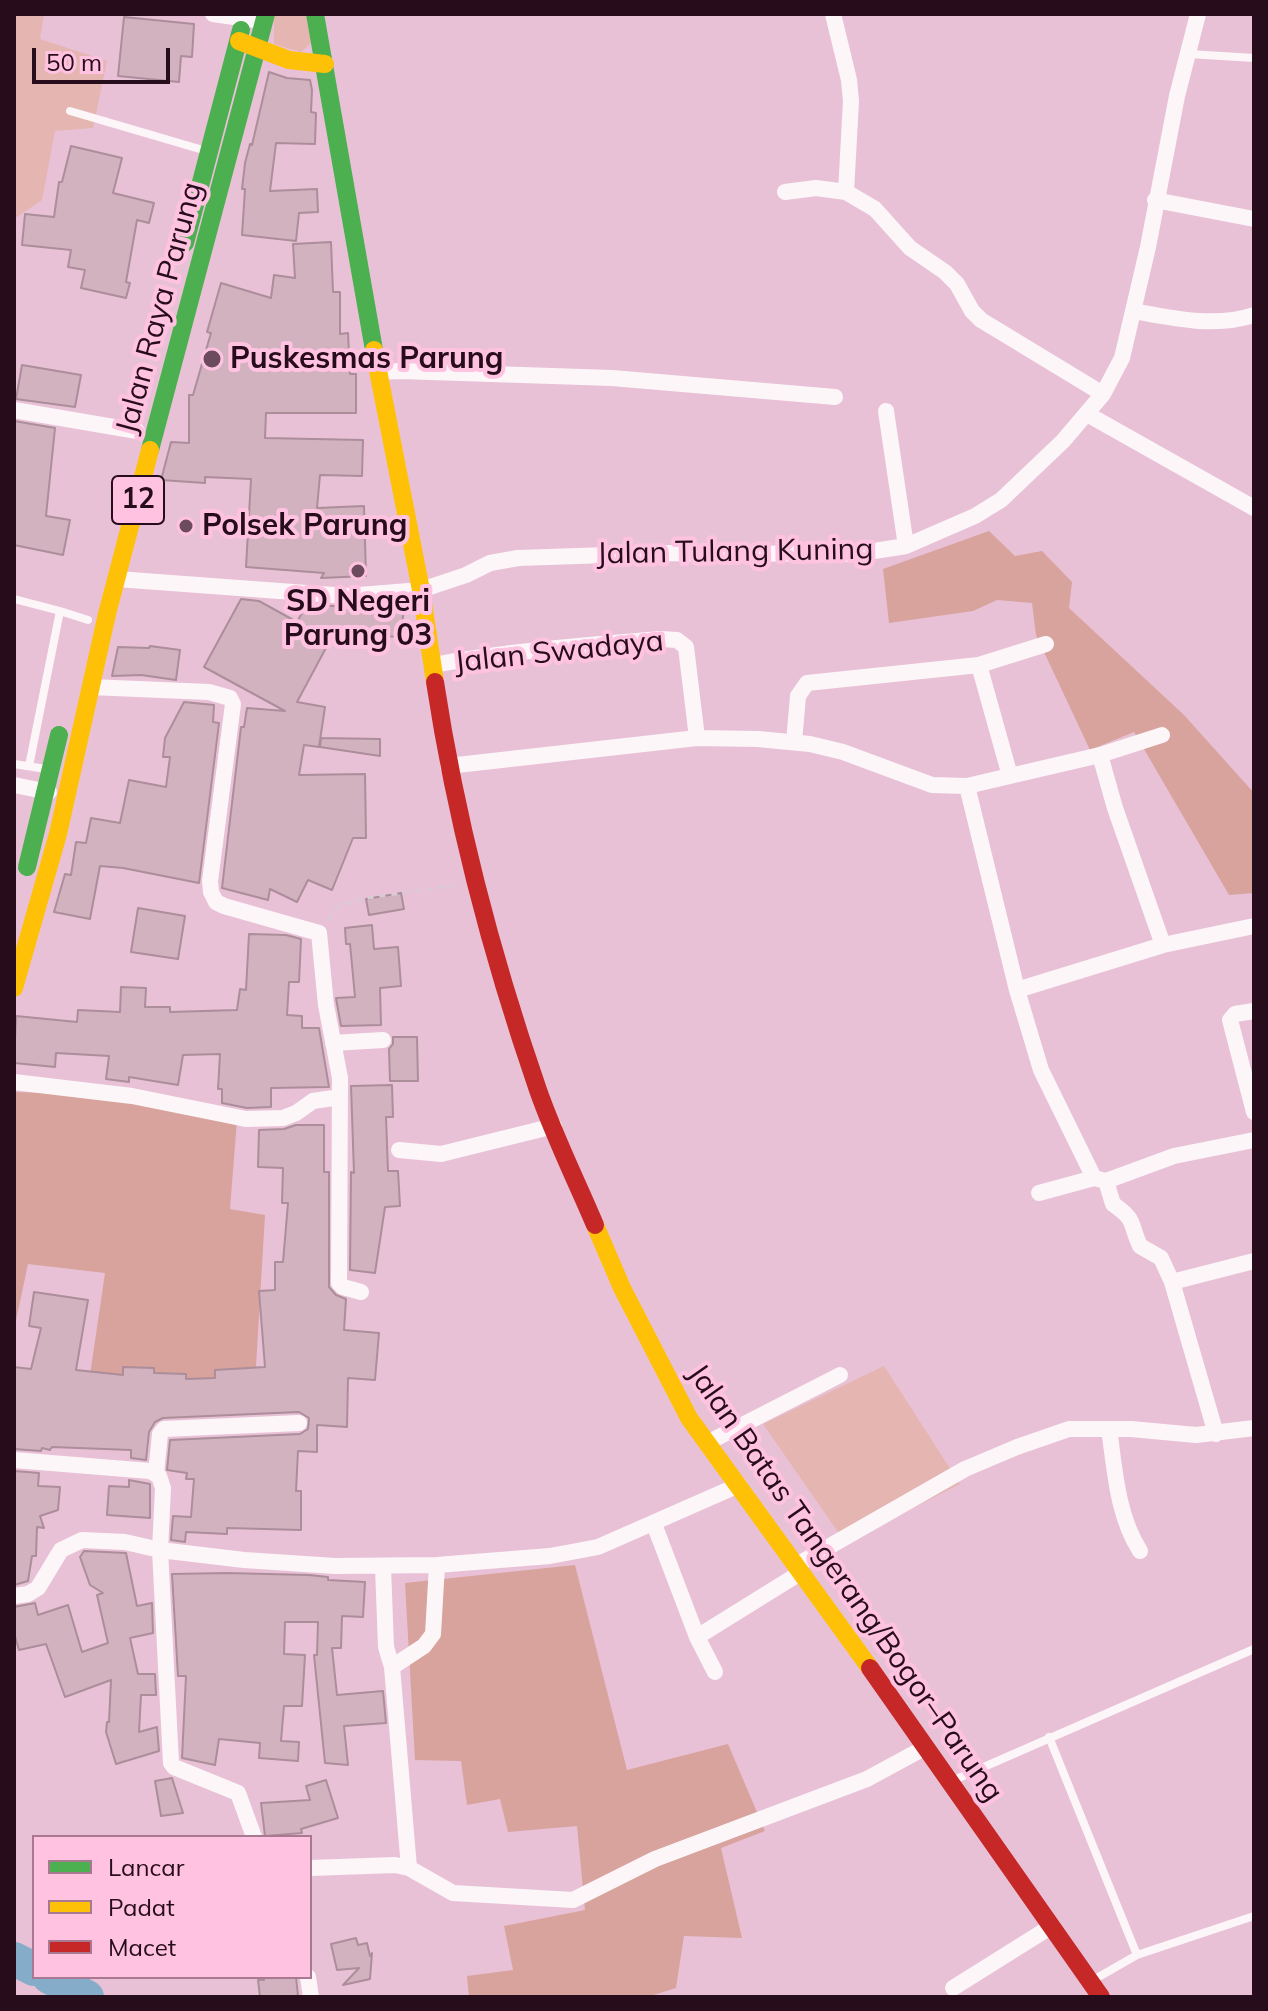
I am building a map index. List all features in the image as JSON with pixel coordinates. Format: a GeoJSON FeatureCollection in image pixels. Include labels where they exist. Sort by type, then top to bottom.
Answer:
{"type":"FeatureCollection","features":[{"type":"Feature","properties":{"kind":"main road","name":"Jalan Batas Tangerang/Bogor–Parung"},"geometry":{"type":"LineString","coordinates":[[315,14],[378,372],[421,590],[448,766],[515,1019],[539,1092],[622,1288],[665,1375],[707,1443],[951,1781],[1096,1989]]}},
{"type":"Feature","properties":{"kind":"main road","name":"Jalan Raya Parung"},"geometry":{"type":"LineString","coordinates":[[181,256],[245,16]]}},
{"type":"Feature","properties":{"kind":"main road","name":"Jalan Raya Parung"},"geometry":{"type":"LineString","coordinates":[[14,988],[66,795],[117,579],[158,380],[265,18]]}},
{"type":"Feature","properties":{"kind":"main road"},"geometry":{"type":"LineString","coordinates":[[238,41],[289,60],[325,64]]}},
{"type":"Feature","properties":{"kind":"main road","name":"Jalan Raya Parung"},"geometry":{"type":"LineString","coordinates":[[77,665],[138,424]]}},
{"type":"Feature","properties":{"kind":"main road"},"geometry":{"type":"LineString","coordinates":[[22,887],[62,724]]}},
{"type":"Feature","properties":{"kind":"street"},"geometry":{"type":"LineString","coordinates":[[213,14],[265,18]]}},
{"type":"Feature","properties":{"kind":"street"},"geometry":{"type":"LineString","coordinates":[[833,14],[850,91],[846,192]]}},
{"type":"Feature","properties":{"kind":"street","name":"Jalan Tulang Kuning"},"geometry":{"type":"LineString","coordinates":[[117,579],[347,596],[421,590],[466,575],[490,563],[518,558],[667,553],[855,554],[906,546],[975,516],[1001,500],[1087,414],[1103,394],[1122,358],[1148,247],[1177,96],[1198,14]]}},
{"type":"Feature","properties":{"kind":"street"},"geometry":{"type":"LineString","coordinates":[[785,192],[816,188],[846,192],[875,209],[910,248],[957,284],[972,311],[981,320],[1103,394]]}},
{"type":"Feature","properties":{"kind":"street"},"geometry":{"type":"LineString","coordinates":[[1155,200],[1254,219]]}},
{"type":"Feature","properties":{"kind":"street"},"geometry":{"type":"LineString","coordinates":[[1133,311],[1225,322],[1254,315]]}},
{"type":"Feature","properties":{"kind":"street"},"geometry":{"type":"LineString","coordinates":[[378,372],[612,378],[835,397]]}},
{"type":"Feature","properties":{"kind":"street"},"geometry":{"type":"LineString","coordinates":[[14,410],[138,424]]}},
{"type":"Feature","properties":{"kind":"street"},"geometry":{"type":"LineString","coordinates":[[886,411],[906,546]]}},
{"type":"Feature","properties":{"kind":"street"},"geometry":{"type":"LineString","coordinates":[[1087,414],[1254,508]]}},
{"type":"Feature","properties":{"kind":"street","name":"Jalan Swadaya"},"geometry":{"type":"LineString","coordinates":[[433,665],[493,654],[677,640],[686,647],[697,738]]}},
{"type":"Feature","properties":{"kind":"street"},"geometry":{"type":"LineString","coordinates":[[794,742],[798,696],[807,683],[979,665],[1046,644]]}},
{"type":"Feature","properties":{"kind":"street"},"geometry":{"type":"LineString","coordinates":[[979,665],[1010,776]]}},
{"type":"Feature","properties":{"kind":"street"},"geometry":{"type":"LineString","coordinates":[[90,687],[209,692],[230,698],[233,713],[215,825],[211,892],[216,902],[224,906],[319,933],[326,1005],[340,1078],[339,1283],[361,1292]]}},
{"type":"Feature","properties":{"kind":"street"},"geometry":{"type":"LineString","coordinates":[[448,766],[697,738],[758,739],[794,742],[843,752],[932,785],[967,786],[1100,755],[1162,735]]}},
{"type":"Feature","properties":{"kind":"street"},"geometry":{"type":"LineString","coordinates":[[1100,755],[1115,808],[1163,945]]}},
{"type":"Feature","properties":{"kind":"street"},"geometry":{"type":"LineString","coordinates":[[14,785],[66,795]]}},
{"type":"Feature","properties":{"kind":"street"},"geometry":{"type":"LineString","coordinates":[[967,786],[1017,990],[1041,1070],[1113,1204],[1133,1221],[1140,1246],[1161,1258],[1172,1282],[1216,1434]]}},
{"type":"Feature","properties":{"kind":"street"},"geometry":{"type":"LineString","coordinates":[[1017,990],[1163,945],[1254,926]]}},
{"type":"Feature","properties":{"kind":"street"},"geometry":{"type":"LineString","coordinates":[[1254,1011],[1235,1014],[1230,1020],[1254,1112]]}},
{"type":"Feature","properties":{"kind":"street"},"geometry":{"type":"LineString","coordinates":[[333,1043],[383,1040]]}},
{"type":"Feature","properties":{"kind":"street"},"geometry":{"type":"LineString","coordinates":[[14,1082],[132,1096],[246,1119],[283,1118],[313,1101],[340,1097]]}},
{"type":"Feature","properties":{"kind":"street"},"geometry":{"type":"LineString","coordinates":[[399,1150],[441,1154],[554,1126]]}},
{"type":"Feature","properties":{"kind":"street"},"geometry":{"type":"LineString","coordinates":[[1039,1193],[1100,1180],[1174,1156],[1254,1140]]}},
{"type":"Feature","properties":{"kind":"street"},"geometry":{"type":"LineString","coordinates":[[1172,1282],[1254,1261]]}},
{"type":"Feature","properties":{"kind":"street"},"geometry":{"type":"LineString","coordinates":[[707,1443],[840,1375]]}},
{"type":"Feature","properties":{"kind":"street"},"geometry":{"type":"LineString","coordinates":[[253,1835],[238,1793],[174,1767],[171,1763],[160,1550],[163,1488],[156,1473],[160,1434],[164,1429],[299,1423]]}},
{"type":"Feature","properties":{"kind":"street"},"geometry":{"type":"LineString","coordinates":[[697,1637],[798,1570],[965,1469],[1017,1447],[1069,1429],[1196,1435],[1254,1428]]}},
{"type":"Feature","properties":{"kind":"street"},"geometry":{"type":"LineString","coordinates":[[1109,1429],[1122,1510],[1140,1551]]}},
{"type":"Feature","properties":{"kind":"street"},"geometry":{"type":"LineString","coordinates":[[14,1460],[156,1473]]}},
{"type":"Feature","properties":{"kind":"street"},"geometry":{"type":"LineString","coordinates":[[14,1596],[38,1588],[61,1550],[75,1541],[125,1542],[160,1550],[294,1565],[437,1565],[579,1552],[654,1524],[739,1485]]}},
{"type":"Feature","properties":{"kind":"street"},"geometry":{"type":"LineString","coordinates":[[654,1524],[697,1637],[715,1672]]}},
{"type":"Feature","properties":{"kind":"street"},"geometry":{"type":"LineString","coordinates":[[392,1667],[424,1646],[433,1634],[437,1565]]}},
{"type":"Feature","properties":{"kind":"street"},"geometry":{"type":"LineString","coordinates":[[383,1567],[386,1638],[392,1667],[409,1868]]}},
{"type":"Feature","properties":{"kind":"street"},"geometry":{"type":"LineString","coordinates":[[312,1868],[395,1865],[409,1868],[453,1893],[573,1900],[668,1854],[867,1779],[926,1747]]}},
{"type":"Feature","properties":{"kind":"street"},"geometry":{"type":"LineString","coordinates":[[953,1988],[1052,1926]]}},
{"type":"Feature","properties":{"kind":"lane"},"geometry":{"type":"LineString","coordinates":[[1189,54],[1254,58]]}},
{"type":"Feature","properties":{"kind":"lane"},"geometry":{"type":"LineString","coordinates":[[70,111],[208,151]]}},
{"type":"Feature","properties":{"kind":"lane"},"geometry":{"type":"LineString","coordinates":[[14,599],[88,620]]}},
{"type":"Feature","properties":{"kind":"lane"},"geometry":{"type":"LineString","coordinates":[[29,766],[60,611]]}},
{"type":"Feature","properties":{"kind":"lane"},"geometry":{"type":"LineString","coordinates":[[14,764],[71,773]]}},
{"type":"Feature","properties":{"kind":"lane"},"geometry":{"type":"LineString","coordinates":[[951,1781],[1254,1649]]}},
{"type":"Feature","properties":{"kind":"lane"},"geometry":{"type":"LineString","coordinates":[[1049,1737],[1137,1955]]}},
{"type":"Feature","properties":{"kind":"lane"},"geometry":{"type":"LineString","coordinates":[[1096,1989],[1137,1955],[1254,1916]]}},
{"type":"Feature","properties":{"kind":"path"},"geometry":{"type":"LineString","coordinates":[[319,933],[338,906],[346,902],[443,885],[479,884]]}},
{"type":"Feature","properties":{"kind":"shaded area"},"geometry":{"type":"Polygon","coordinates":[[[14,14],[44,14],[40,39],[107,61],[93,128],[55,131],[42,200],[14,219],[14,14]]]}},
{"type":"Feature","properties":{"kind":"shaded area"},"geometry":{"type":"Polygon","coordinates":[[[274,14],[306,14],[311,43],[301,52],[274,44],[274,14]]]}},
{"type":"Feature","properties":{"kind":"shaded area"},"geometry":{"type":"Polygon","coordinates":[[[989,531],[1015,556],[1042,551],[1072,582],[1069,608],[1184,715],[1254,793],[1254,893],[1229,895],[1134,732],[1090,750],[1036,635],[1032,603],[997,600],[973,611],[889,623],[883,569],[989,531]]]}},
{"type":"Feature","properties":{"kind":"shaded area"},"geometry":{"type":"Polygon","coordinates":[[[14,1092],[79,1094],[237,1120],[230,1209],[265,1215],[255,1383],[90,1375],[105,1273],[28,1264],[14,1330],[14,1092]]]}},
{"type":"Feature","properties":{"kind":"shaded area"},"geometry":{"type":"Polygon","coordinates":[[[884,1366],[960,1484],[845,1542],[763,1424],[884,1366]]]}},
{"type":"Feature","properties":{"kind":"shaded area"},"geometry":{"type":"Polygon","coordinates":[[[575,1565],[627,1770],[728,1744],[765,1831],[721,1848],[742,1938],[684,1936],[676,1988],[647,1997],[469,1997],[467,1976],[513,1970],[504,1926],[585,1910],[577,1826],[508,1832],[500,1799],[467,1805],[461,1761],[415,1760],[405,1583],[575,1565]]]}},
{"type":"Feature","properties":{"kind":"building"},"geometry":{"type":"Polygon","coordinates":[[[124,17],[194,24],[192,57],[181,56],[179,82],[118,76],[124,17]]]}},
{"type":"Feature","properties":{"kind":"building"},"geometry":{"type":"Polygon","coordinates":[[[269,72],[287,78],[310,80],[311,112],[316,113],[315,144],[276,143],[270,191],[317,189],[318,212],[299,213],[296,241],[242,235],[245,163],[269,72]]]}},
{"type":"Feature","properties":{"kind":"building"},"geometry":{"type":"Polygon","coordinates":[[[71,146],[122,158],[113,193],[154,203],[149,223],[137,220],[126,298],[81,288],[85,270],[68,267],[71,250],[22,245],[25,214],[54,217],[59,182],[62,182],[71,146]]]}},
{"type":"Feature","properties":{"kind":"building"},"geometry":{"type":"Polygon","coordinates":[[[331,242],[333,292],[340,292],[340,334],[348,333],[350,374],[356,374],[356,413],[266,413],[265,438],[363,440],[362,476],[320,475],[317,508],[364,506],[366,576],[321,578],[324,573],[246,567],[251,479],[205,477],[205,483],[161,480],[171,442],[189,443],[189,395],[193,395],[211,333],[207,332],[221,283],[271,298],[274,275],[295,278],[293,244],[331,242]]]}},
{"type":"Feature","properties":{"kind":"building"},"geometry":{"type":"Polygon","coordinates":[[[22,365],[81,375],[75,407],[16,399],[22,365]]]}},
{"type":"Feature","properties":{"kind":"building"},"geometry":{"type":"Polygon","coordinates":[[[14,421],[55,428],[46,516],[70,520],[63,555],[14,545],[14,421]]]}},
{"type":"Feature","properties":{"kind":"building"},"geometry":{"type":"Polygon","coordinates":[[[241,599],[259,601],[297,622],[307,604],[370,605],[404,610],[400,637],[334,633],[297,702],[325,707],[319,747],[304,745],[299,775],[365,774],[366,838],[353,838],[332,890],[308,880],[297,902],[270,889],[268,900],[222,888],[241,727],[244,727],[247,708],[285,711],[204,667],[241,599]]]}},
{"type":"Feature","properties":{"kind":"building"},"geometry":{"type":"Polygon","coordinates":[[[150,646],[180,650],[176,680],[141,675],[112,676],[118,647],[150,646]]]}},
{"type":"Feature","properties":{"kind":"building"},"geometry":{"type":"Polygon","coordinates":[[[184,702],[214,705],[213,722],[219,723],[199,883],[100,866],[90,919],[54,912],[65,874],[71,875],[76,842],[86,843],[91,818],[120,823],[129,780],[166,787],[170,757],[163,757],[165,738],[184,702]]]}},
{"type":"Feature","properties":{"kind":"building"},"geometry":{"type":"Polygon","coordinates":[[[321,738],[380,739],[380,756],[320,747],[321,738]]]}},
{"type":"Feature","properties":{"kind":"building"},"geometry":{"type":"Polygon","coordinates":[[[401,893],[404,909],[369,915],[366,899],[401,893]]]}},
{"type":"Feature","properties":{"kind":"building"},"geometry":{"type":"Polygon","coordinates":[[[138,908],[185,916],[178,959],[131,952],[138,908]]]}},
{"type":"Feature","properties":{"kind":"building"},"geometry":{"type":"Polygon","coordinates":[[[372,925],[374,949],[398,947],[401,986],[380,988],[381,1025],[341,1026],[336,998],[355,997],[350,944],[346,944],[345,928],[372,925]]]}},
{"type":"Feature","properties":{"kind":"building"},"geometry":{"type":"Polygon","coordinates":[[[249,934],[286,935],[301,939],[299,982],[289,982],[287,1015],[302,1016],[302,1028],[319,1028],[329,1087],[271,1088],[271,1107],[247,1108],[222,1103],[222,1089],[218,1089],[220,1054],[183,1055],[178,1085],[129,1077],[129,1082],[106,1079],[109,1056],[56,1053],[55,1067],[14,1063],[16,1016],[77,1022],[78,1010],[120,1012],[121,987],[146,988],[145,1007],[170,1007],[170,1012],[237,1010],[240,989],[246,990],[249,934]]]}},
{"type":"Feature","properties":{"kind":"building"},"geometry":{"type":"Polygon","coordinates":[[[393,1037],[417,1037],[418,1081],[390,1081],[389,1049],[393,1037]]]}},
{"type":"Feature","properties":{"kind":"building"},"geometry":{"type":"Polygon","coordinates":[[[392,1085],[393,1117],[386,1117],[388,1171],[398,1171],[400,1206],[385,1207],[375,1273],[350,1270],[351,1172],[354,1173],[351,1086],[392,1085]]]}},
{"type":"Feature","properties":{"kind":"building"},"geometry":{"type":"Polygon","coordinates":[[[324,1125],[324,1172],[329,1172],[329,1287],[336,1295],[346,1299],[344,1330],[379,1333],[375,1380],[348,1378],[347,1427],[317,1425],[317,1452],[298,1451],[296,1491],[301,1491],[301,1530],[227,1528],[227,1534],[186,1532],[185,1542],[171,1540],[173,1516],[191,1517],[194,1479],[186,1479],[187,1473],[167,1470],[170,1440],[300,1434],[308,1429],[309,1418],[299,1412],[163,1418],[155,1422],[149,1432],[146,1460],[131,1458],[131,1450],[14,1449],[14,1367],[31,1369],[41,1328],[29,1326],[34,1292],[88,1300],[76,1370],[123,1375],[123,1367],[154,1368],[154,1373],[186,1374],[186,1379],[215,1378],[215,1370],[265,1367],[259,1291],[275,1290],[275,1262],[283,1262],[288,1203],[282,1203],[283,1168],[258,1167],[259,1130],[324,1125]]]}},
{"type":"Feature","properties":{"kind":"building"},"geometry":{"type":"Polygon","coordinates":[[[14,1471],[39,1473],[38,1486],[60,1487],[58,1510],[40,1516],[44,1528],[37,1527],[36,1556],[32,1556],[28,1581],[14,1585],[14,1471]]]}},
{"type":"Feature","properties":{"kind":"building"},"geometry":{"type":"Polygon","coordinates":[[[129,1480],[150,1484],[150,1518],[107,1515],[109,1486],[129,1487],[129,1480]]]}},
{"type":"Feature","properties":{"kind":"building"},"geometry":{"type":"Polygon","coordinates":[[[84,1551],[126,1553],[137,1606],[152,1603],[153,1633],[130,1638],[138,1674],[155,1674],[156,1695],[141,1695],[139,1732],[157,1727],[159,1751],[116,1764],[106,1732],[111,1680],[65,1697],[46,1644],[19,1650],[14,1633],[14,1607],[35,1603],[38,1615],[68,1605],[82,1652],[108,1643],[97,1595],[103,1593],[90,1585],[80,1557],[84,1551]]]}},
{"type":"Feature","properties":{"kind":"building"},"geometry":{"type":"Polygon","coordinates":[[[172,1574],[309,1575],[328,1577],[328,1580],[365,1582],[363,1617],[342,1616],[341,1648],[332,1648],[337,1695],[383,1691],[386,1723],[344,1726],[348,1765],[325,1763],[314,1655],[317,1655],[318,1622],[285,1622],[284,1654],[305,1655],[302,1706],[284,1706],[281,1741],[299,1742],[298,1761],[259,1758],[260,1743],[219,1739],[215,1765],[182,1758],[186,1676],[178,1676],[172,1574]]]}},
{"type":"Feature","properties":{"kind":"building"},"geometry":{"type":"Polygon","coordinates":[[[172,1778],[183,1813],[161,1816],[155,1781],[172,1778]]]}},
{"type":"Feature","properties":{"kind":"building"},"geometry":{"type":"Polygon","coordinates":[[[326,1780],[338,1818],[301,1829],[302,1833],[265,1835],[261,1803],[310,1800],[306,1786],[326,1780]]]}},
{"type":"Feature","properties":{"kind":"building"},"geometry":{"type":"Polygon","coordinates":[[[356,1938],[358,1945],[367,1943],[370,1956],[372,1953],[370,1979],[343,1985],[359,1968],[337,1970],[331,1944],[356,1938]]]}},
{"type":"Feature","properties":{"kind":"building"},"geometry":{"type":"Polygon","coordinates":[[[296,1979],[298,1996],[260,1997],[258,1980],[296,1979]]]}},
{"type":"Feature","properties":{"kind":"waterway"},"geometry":{"type":"LineString","coordinates":[[14,1959],[32,1968]]}},
{"type":"Feature","properties":{"kind":"waterway"},"geometry":{"type":"LineString","coordinates":[[53,1979],[87,1997]]}},
{"type":"Feature","properties":{"kind":"traffic: fast"},"geometry":{"type":"LineString","coordinates":[[150,450],[266,14]]}},
{"type":"Feature","properties":{"kind":"traffic: fast"},"geometry":{"type":"LineString","coordinates":[[315,14],[374,350]]}},
{"type":"Feature","properties":{"kind":"traffic: fast"},"geometry":{"type":"LineString","coordinates":[[185,243],[241,30]]}},
{"type":"Feature","properties":{"kind":"traffic: fast"},"geometry":{"type":"LineString","coordinates":[[27,867],[59,735]]}},
{"type":"Feature","properties":{"kind":"traffic: slow"},"geometry":{"type":"LineString","coordinates":[[239,41],[289,60],[325,64]]}},
{"type":"Feature","properties":{"kind":"traffic: slow"},"geometry":{"type":"LineString","coordinates":[[374,350],[421,590],[435,682]]}},
{"type":"Feature","properties":{"kind":"traffic: slow"},"geometry":{"type":"LineString","coordinates":[[14,988],[58,834],[107,614],[150,450]]}},
{"type":"Feature","properties":{"kind":"traffic: slow"},"geometry":{"type":"LineString","coordinates":[[595,1225],[622,1288],[689,1418],[870,1668]]}},
{"type":"Feature","properties":{"kind":"traffic: jam"},"geometry":{"type":"LineString","coordinates":[[435,682],[453,785],[505,990],[544,1107],[595,1225]]}},
{"type":"Feature","properties":{"kind":"traffic: jam"},"geometry":{"type":"LineString","coordinates":[[870,1668],[1101,1997]]}},
{"type":"Feature","properties":{"kind":"place","name":"Puskesmas Parung"},"geometry":{"type":"Point","coordinates":[212,359]}},
{"type":"Feature","properties":{"kind":"place","name":"Polsek Parung"},"geometry":{"type":"Point","coordinates":[186,526]}},
{"type":"Feature","properties":{"kind":"place","name":"SD Negeri Parung 03"},"geometry":{"type":"Point","coordinates":[358,571]}}]}
